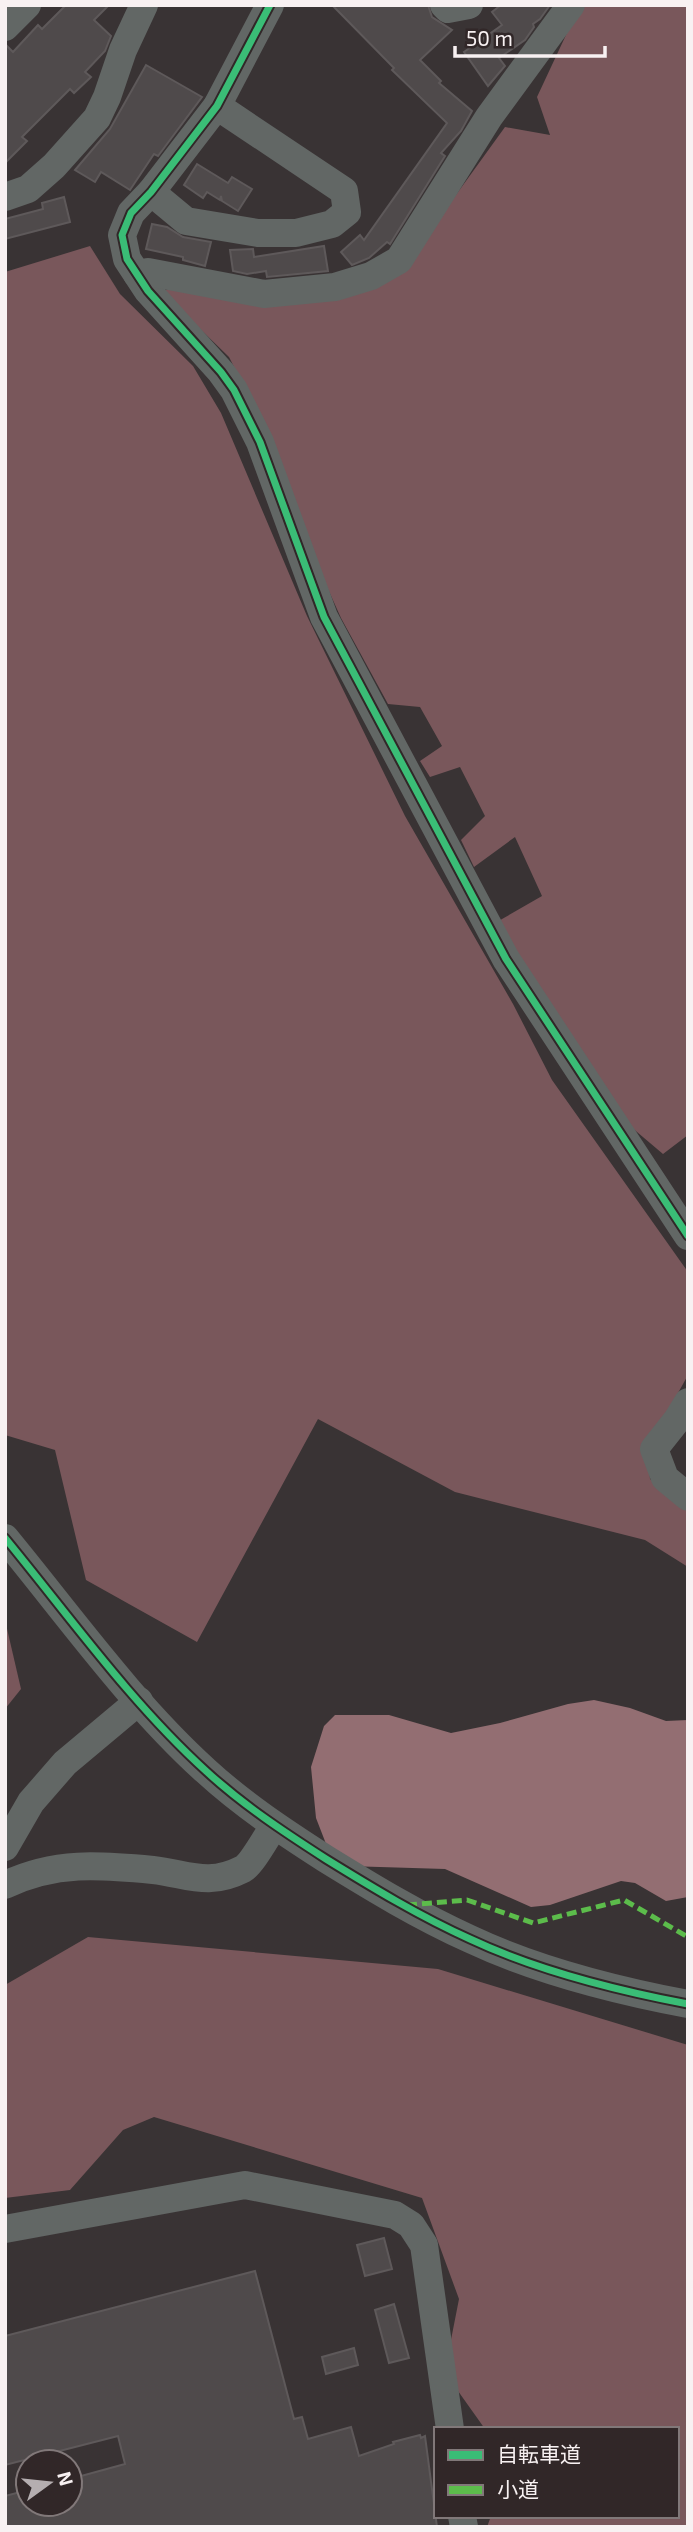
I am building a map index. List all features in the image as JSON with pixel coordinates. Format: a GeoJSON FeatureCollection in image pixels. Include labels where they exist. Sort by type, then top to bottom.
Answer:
{"type":"FeatureCollection","features":[{"type":"Feature","properties":{"kind":"street"},"geometry":{"type":"LineString","coordinates":[[5,27],[27,5]]}},
{"type":"Feature","properties":{"kind":"street"},"geometry":{"type":"LineString","coordinates":[[5,197],[27,189],[54,166],[97,118],[123,50],[144,5]]}},
{"type":"Feature","properties":{"kind":"street"},"geometry":{"type":"LineString","coordinates":[[270,5],[217,106],[151,192],[131,213],[122,235],[127,259],[148,291],[234,390],[260,442],[304,569],[324,617],[506,959],[688,1236]]}},
{"type":"Feature","properties":{"kind":"street"},"geometry":{"type":"LineString","coordinates":[[444,5],[448,9],[470,5]]}},
{"type":"Feature","properties":{"kind":"street"},"geometry":{"type":"LineString","coordinates":[[137,274],[159,273],[264,294],[335,287],[372,276],[390,265],[398,260],[489,117],[571,5]]}},
{"type":"Feature","properties":{"kind":"street"},"geometry":{"type":"LineString","coordinates":[[151,192],[186,221],[258,233],[296,233],[332,224],[347,212],[344,191],[217,106]]}},
{"type":"Feature","properties":{"kind":"street"},"geometry":{"type":"LineString","coordinates":[[688,1402],[654,1449],[665,1478],[688,1497]]}},
{"type":"Feature","properties":{"kind":"street"},"geometry":{"type":"LineString","coordinates":[[5,1538],[139,1701],[206,1771],[274,1826],[401,1905],[472,1940],[549,1969],[626,1992],[688,2004]]}},
{"type":"Feature","properties":{"kind":"street"},"geometry":{"type":"LineString","coordinates":[[5,1847],[31,1802],[65,1763],[139,1701]]}},
{"type":"Feature","properties":{"kind":"street"},"geometry":{"type":"LineString","coordinates":[[5,1885],[27,1874],[76,1865],[156,1871],[210,1880],[246,1868],[274,1826]]}},
{"type":"Feature","properties":{"kind":"street"},"geometry":{"type":"LineString","coordinates":[[5,2229],[245,2185],[395,2215],[411,2225],[424,2245],[450,2427]]}},
{"type":"Feature","properties":{"kind":"shaded area"},"geometry":{"type":"Polygon","coordinates":[[[580,5],[688,5],[688,1135],[663,1154],[624,1121],[495,923],[542,896],[515,837],[474,867],[461,840],[485,816],[460,767],[430,777],[420,761],[442,746],[420,707],[388,704],[341,618],[296,518],[263,424],[229,357],[160,290],[205,288],[263,300],[406,264],[505,127],[550,135],[537,97],[580,5]]]}},
{"type":"Feature","properties":{"kind":"shaded area"},"geometry":{"type":"Polygon","coordinates":[[[90,246],[120,294],[193,366],[221,413],[307,616],[405,816],[513,1004],[552,1080],[688,1272],[688,1375],[648,1447],[650,1479],[688,1512],[688,1567],[645,1540],[455,1492],[318,1419],[197,1642],[86,1580],[55,1450],[5,1435],[5,272],[90,246]]]}},
{"type":"Feature","properties":{"kind":"shaded area"},"geometry":{"type":"Polygon","coordinates":[[[5,1620],[21,1689],[5,1709],[5,1620]]]}},
{"type":"Feature","properties":{"kind":"shaded area"},"geometry":{"type":"Polygon","coordinates":[[[594,1700],[630,1708],[666,1721],[688,1720],[688,1897],[666,1901],[635,1883],[621,1881],[550,1905],[531,1907],[445,1869],[347,1866],[328,1849],[316,1818],[311,1767],[324,1726],[335,1715],[389,1715],[451,1733],[594,1700]]]}},
{"type":"Feature","properties":{"kind":"shaded area"},"geometry":{"type":"Polygon","coordinates":[[[88,1937],[438,1969],[688,2045],[688,2527],[487,2527],[490,2518],[679,2518],[679,2427],[484,2427],[458,2391],[449,2350],[459,2299],[422,2198],[154,2117],[123,2130],[70,2190],[5,2198],[5,1985],[88,1937]]]}},
{"type":"Feature","properties":{"kind":"building"},"geometry":{"type":"Polygon","coordinates":[[[66,5],[109,5],[94,20],[111,36],[105,51],[85,72],[91,77],[74,93],[70,89],[22,137],[27,141],[5,163],[5,44],[13,52],[38,25],[42,29],[66,5]]]}},
{"type":"Feature","properties":{"kind":"building"},"geometry":{"type":"Polygon","coordinates":[[[332,5],[428,5],[432,17],[452,30],[420,60],[441,81],[439,83],[472,111],[461,131],[441,153],[445,156],[390,244],[387,242],[369,258],[352,265],[341,252],[360,235],[364,240],[447,123],[392,70],[394,68],[332,5]]]}},
{"type":"Feature","properties":{"kind":"building"},"geometry":{"type":"Polygon","coordinates":[[[501,5],[550,5],[533,24],[534,27],[525,40],[499,58],[505,66],[488,86],[464,52],[502,25],[492,12],[501,5]]]}},
{"type":"Feature","properties":{"kind":"building"},"geometry":{"type":"Polygon","coordinates":[[[146,65],[202,97],[158,156],[154,154],[130,190],[101,172],[95,182],[75,170],[110,129],[146,65]]]}},
{"type":"Feature","properties":{"kind":"building"},"geometry":{"type":"Polygon","coordinates":[[[197,164],[228,183],[232,177],[252,189],[238,211],[222,201],[221,196],[220,200],[207,192],[203,198],[184,185],[197,164]]]}},
{"type":"Feature","properties":{"kind":"building"},"geometry":{"type":"Polygon","coordinates":[[[64,197],[70,222],[5,239],[5,219],[43,209],[42,203],[64,197]]]}},
{"type":"Feature","properties":{"kind":"building"},"geometry":{"type":"Polygon","coordinates":[[[152,224],[167,227],[183,237],[211,242],[205,266],[183,260],[183,257],[146,249],[152,224]]]}},
{"type":"Feature","properties":{"kind":"building"},"geometry":{"type":"Polygon","coordinates":[[[324,246],[328,271],[267,277],[266,271],[247,274],[233,271],[230,250],[253,249],[254,257],[324,246]]]}},
{"type":"Feature","properties":{"kind":"building"},"geometry":{"type":"Polygon","coordinates":[[[384,2238],[392,2269],[365,2276],[357,2245],[384,2238]]]}},
{"type":"Feature","properties":{"kind":"building"},"geometry":{"type":"Polygon","coordinates":[[[255,2271],[294,2419],[302,2417],[308,2439],[351,2427],[359,2456],[394,2444],[393,2442],[425,2436],[437,2527],[5,2527],[5,2496],[14,2494],[14,2518],[84,2518],[84,2475],[125,2464],[118,2436],[71,2448],[14,2448],[14,2463],[5,2465],[5,2336],[255,2271]]]}},
{"type":"Feature","properties":{"kind":"building"},"geometry":{"type":"Polygon","coordinates":[[[394,2304],[409,2358],[389,2363],[375,2310],[394,2304]]]}},
{"type":"Feature","properties":{"kind":"building"},"geometry":{"type":"Polygon","coordinates":[[[354,2348],[358,2365],[326,2374],[322,2357],[354,2348]]]}},
{"type":"Feature","properties":{"kind":"marked path"},"geometry":{"type":"LineString","coordinates":[[407,1905],[467,1900],[533,1923],[624,1900],[688,1937]]}},
{"type":"Feature","properties":{"kind":"cycle path"},"geometry":{"type":"LineString","coordinates":[[270,5],[217,106],[151,192],[131,213],[122,235],[127,259],[148,291],[234,390],[260,442],[324,617],[506,959],[688,1236]]}},
{"type":"Feature","properties":{"kind":"cycle path"},"geometry":{"type":"LineString","coordinates":[[5,1538],[102,1659],[178,1745],[249,1807],[279,1828],[396,1901],[496,1950],[577,1978],[688,2004]]}}]}
